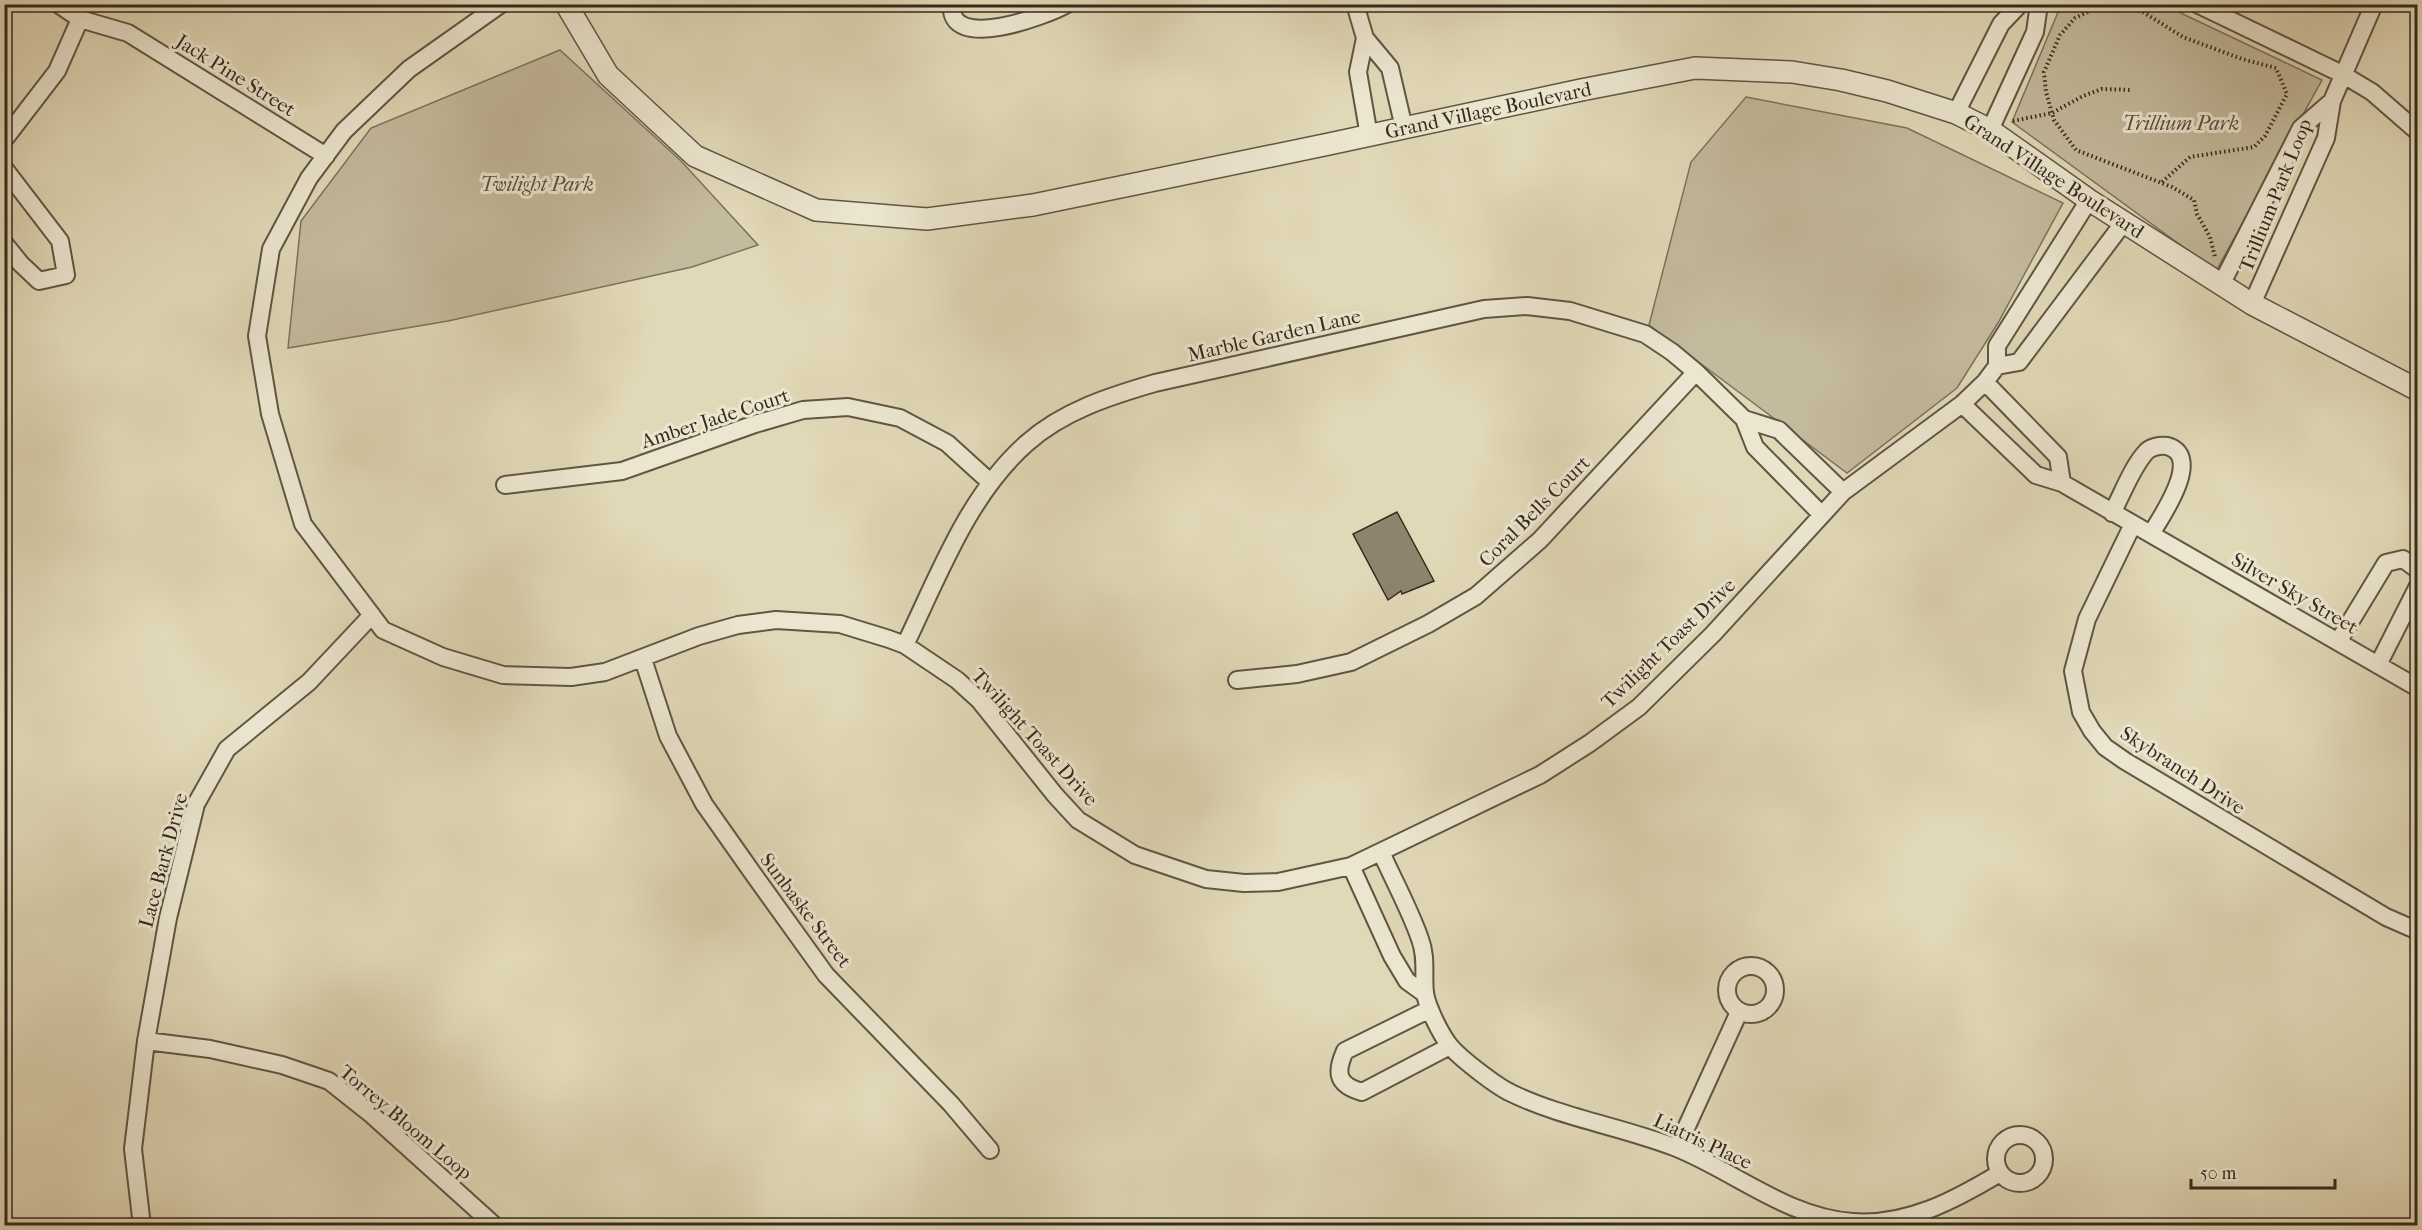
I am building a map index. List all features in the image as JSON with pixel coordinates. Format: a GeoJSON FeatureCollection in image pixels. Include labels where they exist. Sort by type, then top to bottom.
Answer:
{"type":"FeatureCollection","features":[{"type":"Feature","properties":{"kind":"street","name":"Jack Pine Street"},"geometry":{"type":"LineString","coordinates":[[58,4],[80,19],[128,33],[326,156]]}},
{"type":"Feature","properties":{"kind":"street","name":"Twilight Toast Drive"},"geometry":{"type":"LineString","coordinates":[[501,4],[409,69],[344,131],[309,178],[272,249],[257,336],[270,414],[303,524],[383,630],[443,657],[503,675],[571,677],[605,672],[643,660],[699,636],[738,625],[776,620],[840,624],[905,645],[957,680],[979,700],[1055,795],[1078,820],[1135,855],[1206,879],[1244,883],[1278,882],[1351,866],[1540,775],[1590,743],[1639,707],[1713,634],[1843,492],[1962,404],[1985,382],[1997,366],[1998,346],[2089,200]]}},
{"type":"Feature","properties":{"kind":"street","name":"Grand Village Boulevard"},"geometry":{"type":"LineString","coordinates":[[566,4],[608,75],[695,156],[816,210],[927,219],[1033,205],[1369,136],[1592,87],[1695,68],[1792,72],[1832,78],[1887,91],[1998,127],[2089,200],[2221,285],[2252,304],[2418,390]]}},
{"type":"Feature","properties":{"kind":"street"},"geometry":{"type":"LineString","coordinates":[[951,4],[951,14],[956,23],[972,29],[994,28],[1054,12],[1067,4]]}},
{"type":"Feature","properties":{"kind":"street"},"geometry":{"type":"LineString","coordinates":[[1355,4],[1365,38],[1390,68],[1404,128]]}},
{"type":"Feature","properties":{"kind":"street"},"geometry":{"type":"LineString","coordinates":[[1956,113],[2001,24],[2020,4]]}},
{"type":"Feature","properties":{"kind":"street"},"geometry":{"type":"LineString","coordinates":[[1998,127],[2035,32],[2039,4]]}},
{"type":"Feature","properties":{"kind":"street"},"geometry":{"type":"LineString","coordinates":[[2197,4],[2342,74],[2372,92],[2418,132]]}},
{"type":"Feature","properties":{"kind":"street","name":"Trillium Park Loop"},"geometry":{"type":"LineString","coordinates":[[2252,304],[2326,138],[2332,101],[2374,4]]}},
{"type":"Feature","properties":{"kind":"street"},"geometry":{"type":"LineString","coordinates":[[4,140],[57,71],[80,19]]}},
{"type":"Feature","properties":{"kind":"street"},"geometry":{"type":"LineString","coordinates":[[1365,38],[1358,72],[1369,136]]}},
{"type":"Feature","properties":{"kind":"street","name":"Trillium Park Loop"},"geometry":{"type":"LineString","coordinates":[[2221,285],[2301,128],[2332,101]]}},
{"type":"Feature","properties":{"kind":"street"},"geometry":{"type":"LineString","coordinates":[[4,168],[60,241],[66,275],[39,281],[4,243]]}},
{"type":"Feature","properties":{"kind":"street"},"geometry":{"type":"LineString","coordinates":[[1997,366],[2019,362],[2124,222]]}},
{"type":"Feature","properties":{"kind":"street","name":"Marble Garden Lane"},"geometry":{"type":"LineString","coordinates":[[905,645],[961,530],[990,482],[1028,442],[1064,417],[1104,398],[1155,383],[1484,309],[1527,306],[1570,311],[1645,334],[1696,372],[1744,420],[1755,447],[1821,514]]}},
{"type":"Feature","properties":{"kind":"street","name":"Coral Bells Court"},"geometry":{"type":"LineString","coordinates":[[1237,680],[1297,674],[1351,662],[1428,624],[1476,596],[1540,540],[1696,372]]}},
{"type":"Feature","properties":{"kind":"street"},"geometry":{"type":"LineString","coordinates":[[1985,382],[2058,456],[2062,483]]}},
{"type":"Feature","properties":{"kind":"street","name":"Silver Sky Street"},"geometry":{"type":"LineString","coordinates":[[1962,404],[2036,475],[2062,483],[2418,688]]}},
{"type":"Feature","properties":{"kind":"street","name":"Amber Jade Court"},"geometry":{"type":"LineString","coordinates":[[505,485],[622,471],[755,424],[803,411],[848,407],[900,418],[947,442],[990,482]]}},
{"type":"Feature","properties":{"kind":"street","name":"Marble Garden Lane"},"geometry":{"type":"LineString","coordinates":[[1744,420],[1779,430],[1843,492]]}},
{"type":"Feature","properties":{"kind":"street"},"geometry":{"type":"LineString","coordinates":[[2112,513],[2147,451],[2158,446],[2168,446],[2176,451],[2181,460],[2182,473],[2176,490],[2151,534]]}},
{"type":"Feature","properties":{"kind":"street","name":"Skybranch Drive"},"geometry":{"type":"LineString","coordinates":[[2133,524],[2087,619],[2073,671],[2081,712],[2092,731],[2105,747],[2169,788],[2386,916],[2418,931]]}},
{"type":"Feature","properties":{"kind":"street"},"geometry":{"type":"LineString","coordinates":[[2338,642],[2386,563],[2403,560],[2418,570]]}},
{"type":"Feature","properties":{"kind":"street"},"geometry":{"type":"LineString","coordinates":[[2378,665],[2418,586]]}},
{"type":"Feature","properties":{"kind":"street","name":"Lace Bark Drive"},"geometry":{"type":"LineString","coordinates":[[146,1041],[168,918],[196,804],[227,749],[309,682],[372,615]]}},
{"type":"Feature","properties":{"kind":"street","name":"Sunbaske Street"},"geometry":{"type":"LineString","coordinates":[[643,660],[673,746],[704,804],[754,875],[826,975],[951,1104],[990,1150]]}},
{"type":"Feature","properties":{"kind":"street","name":"Liatris Place"},"geometry":{"type":"LineString","coordinates":[[1381,852],[1421,941],[1428,1002]]}},
{"type":"Feature","properties":{"kind":"street","name":"Liatris Place"},"geometry":{"type":"LineString","coordinates":[[1351,866],[1392,956],[1407,981],[1428,1002],[1450,1046],[1510,1092],[1536,1103],[1677,1148],[1807,1212],[1852,1222],[1886,1221],[1920,1213],[1943,1205],[2000,1173]]}},
{"type":"Feature","properties":{"kind":"street"},"geometry":{"type":"LineString","coordinates":[[1428,1002],[1345,1051],[1339,1064],[1340,1076],[1349,1089],[1362,1092],[1450,1046]]}},
{"type":"Feature","properties":{"kind":"street"},"geometry":{"type":"LineString","coordinates":[[1677,1148],[1739,1012]]}},
{"type":"Feature","properties":{"kind":"street"},"geometry":{"type":"LineString","coordinates":[[142,1226],[133,1149],[146,1041]]}},
{"type":"Feature","properties":{"kind":"street","name":"Torrey Bloom Loop"},"geometry":{"type":"LineString","coordinates":[[146,1041],[210,1049],[282,1065],[328,1081],[372,1115],[495,1226]]}},
{"type":"Feature","properties":{"kind":"path"},"geometry":{"type":"LineString","coordinates":[[2104,4],[2074,18],[2060,35],[2044,72],[2046,92],[2054,120],[2076,150],[2161,183],[2194,200],[2197,214],[2210,237],[2215,257]]}},
{"type":"Feature","properties":{"kind":"path"},"geometry":{"type":"LineString","coordinates":[[2117,4],[2144,12],[2183,36],[2242,59],[2276,68],[2287,94],[2265,136],[2254,147],[2190,157],[2161,183]]}},
{"type":"Feature","properties":{"kind":"path"},"geometry":{"type":"LineString","coordinates":[[1998,127],[2052,113],[2083,96],[2102,89],[2132,90]]}},
{"type":"Feature","properties":{"kind":"green space","name":"Trillium Park"},"geometry":{"type":"Polygon","coordinates":[[[2061,5],[2164,5],[2322,80],[2216,271],[2012,122],[2061,5]]]}},
{"type":"Feature","properties":{"kind":"green space","name":"Twilight Park"},"geometry":{"type":"Polygon","coordinates":[[[560,50],[681,161],[758,245],[692,267],[448,321],[288,348],[301,221],[371,128],[560,50]]]}},
{"type":"Feature","properties":{"kind":"green space"},"geometry":{"type":"Polygon","coordinates":[[[1746,97],[1907,128],[2063,203],[1998,323],[1957,388],[1847,473],[1649,325],[1691,162],[1746,97]]]}},
{"type":"Feature","properties":{"kind":"building"},"geometry":{"type":"Polygon","coordinates":[[[1397,512],[1434,581],[1402,594],[1401,591],[1388,600],[1353,534],[1397,512]]]}}]}
